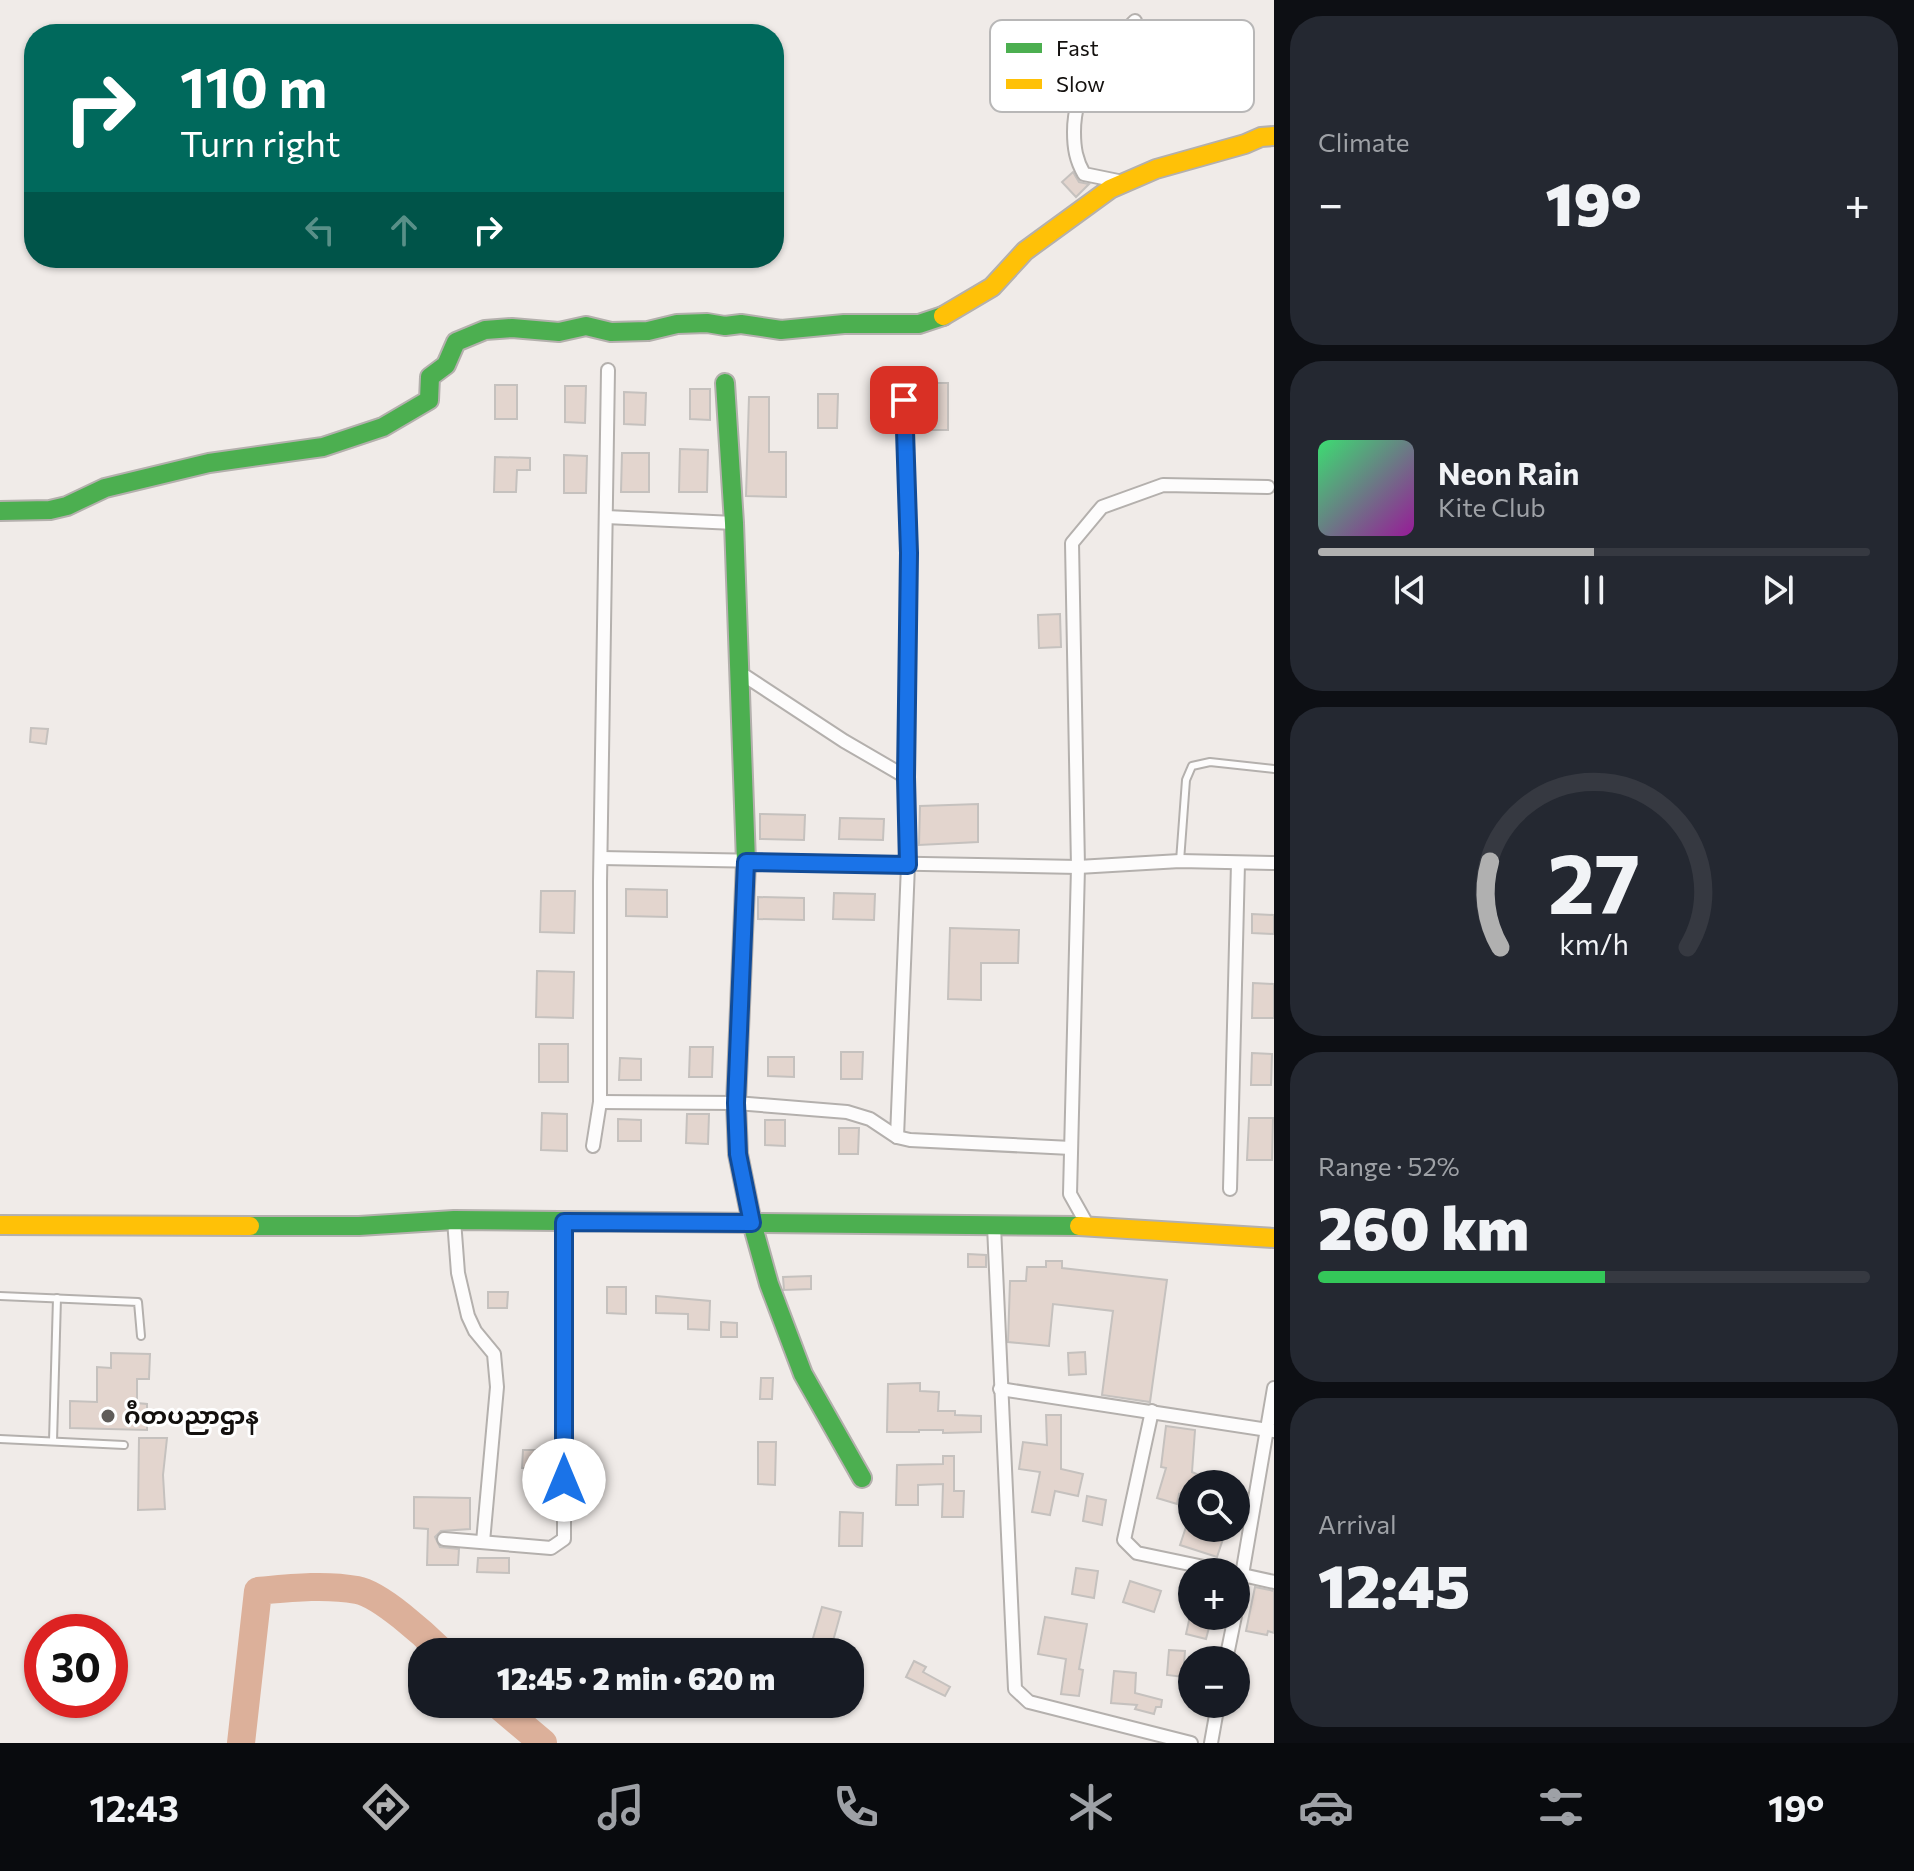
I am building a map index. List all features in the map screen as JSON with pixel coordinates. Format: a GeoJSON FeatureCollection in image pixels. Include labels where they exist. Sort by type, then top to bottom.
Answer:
{"type":"FeatureCollection","features":[{"type":"Feature","properties":{"kind":"street"},"geometry":{"type":"LineString","coordinates":[[1075,112],[1074,147],[1084,174],[1126,183]]}},
{"type":"Feature","properties":{"kind":"street"},"geometry":{"type":"LineString","coordinates":[[0,511],[50,510],[67,506],[105,488],[209,463],[323,447],[383,427],[429,400],[430,377],[446,365],[456,342],[485,330],[512,328],[559,332],[586,326],[611,332],[648,331],[677,324],[707,323],[755,325],[781,330],[897,322],[919,324],[951,313],[992,287],[1025,251],[1110,189],[1156,169],[1261,137],[1274,136]]}},
{"type":"Feature","properties":{"kind":"street"},"geometry":{"type":"LineString","coordinates":[[593,1146],[600,1102],[608,370]]}},
{"type":"Feature","properties":{"kind":"street"},"geometry":{"type":"LineString","coordinates":[[725,383],[734,523],[746,862],[736,1103],[738,1154],[769,1284],[803,1374],[862,1478]]}},
{"type":"Feature","properties":{"kind":"street"},"geometry":{"type":"LineString","coordinates":[[897,1137],[908,865],[909,553],[904,400]]}},
{"type":"Feature","properties":{"kind":"street"},"geometry":{"type":"LineString","coordinates":[[1088,1226],[1070,1194],[1078,867],[1072,543],[1102,507],[1163,485],[1268,487]]}},
{"type":"Feature","properties":{"kind":"street"},"geometry":{"type":"LineString","coordinates":[[606,517],[734,523]]}},
{"type":"Feature","properties":{"kind":"street"},"geometry":{"type":"LineString","coordinates":[[739,672],[844,741],[906,777]]}},
{"type":"Feature","properties":{"kind":"street"},"geometry":{"type":"LineString","coordinates":[[601,858],[1078,867],[1180,861],[1274,863]]}},
{"type":"Feature","properties":{"kind":"street"},"geometry":{"type":"LineString","coordinates":[[1230,1189],[1238,863]]}},
{"type":"Feature","properties":{"kind":"street"},"geometry":{"type":"LineString","coordinates":[[600,1102],[736,1103],[847,1112],[870,1119],[897,1137],[910,1140],[1071,1148]]}},
{"type":"Feature","properties":{"kind":"street"},"geometry":{"type":"LineString","coordinates":[[0,1225],[359,1226],[454,1220],[1088,1226],[1274,1238]]}},
{"type":"Feature","properties":{"kind":"street"},"geometry":{"type":"LineString","coordinates":[[454,1220],[458,1273],[468,1316],[475,1331],[494,1354],[497,1364],[483,1542]]}},
{"type":"Feature","properties":{"kind":"street"},"geometry":{"type":"LineString","coordinates":[[444,1539],[551,1548],[564,1539],[564,1222]]}},
{"type":"Feature","properties":{"kind":"street"},"geometry":{"type":"LineString","coordinates":[[994,1226],[1015,1689],[1029,1702],[1191,1743]]}},
{"type":"Feature","properties":{"kind":"street"},"geometry":{"type":"LineString","coordinates":[[1242,1558],[1270,1430],[1274,1388]]}},
{"type":"Feature","properties":{"kind":"street"},"geometry":{"type":"LineString","coordinates":[[1000,1389],[1270,1430]]}},
{"type":"Feature","properties":{"kind":"street"},"geometry":{"type":"LineString","coordinates":[[1152,1411],[1124,1540],[1137,1553],[1178,1562]]}},
{"type":"Feature","properties":{"kind":"street"},"geometry":{"type":"LineString","coordinates":[[1250,1577],[1274,1582]]}},
{"type":"Feature","properties":{"kind":"street"},"geometry":{"type":"LineString","coordinates":[[1211,1743],[1215,1718]]}},
{"type":"Feature","properties":{"kind":"lane"},"geometry":{"type":"LineString","coordinates":[[1180,861],[1186,780],[1192,766],[1210,762],[1274,769]]}},
{"type":"Feature","properties":{"kind":"lane"},"geometry":{"type":"LineString","coordinates":[[0,1296],[138,1302],[141,1336]]}},
{"type":"Feature","properties":{"kind":"lane"},"geometry":{"type":"LineString","coordinates":[[53,1441],[57,1298]]}},
{"type":"Feature","properties":{"kind":"lane"},"geometry":{"type":"LineString","coordinates":[[0,1439],[124,1445]]}},
{"type":"Feature","properties":{"kind":"building"},"geometry":{"type":"Polygon","coordinates":[[[1073,172],[1079,182],[1089,184],[1076,197],[1062,182],[1073,172]]]}},
{"type":"Feature","properties":{"kind":"building"},"geometry":{"type":"Polygon","coordinates":[[[923,383],[948,383],[948,430],[923,430],[923,383]]]}},
{"type":"Feature","properties":{"kind":"building"},"geometry":{"type":"Polygon","coordinates":[[[495,385],[517,385],[517,419],[495,419],[495,385]]]}},
{"type":"Feature","properties":{"kind":"building"},"geometry":{"type":"Polygon","coordinates":[[[565,386],[586,386],[585,423],[565,422],[565,386]]]}},
{"type":"Feature","properties":{"kind":"building"},"geometry":{"type":"Polygon","coordinates":[[[690,389],[710,389],[710,420],[690,419],[690,389]]]}},
{"type":"Feature","properties":{"kind":"building"},"geometry":{"type":"Polygon","coordinates":[[[624,392],[646,393],[645,425],[624,424],[624,392]]]}},
{"type":"Feature","properties":{"kind":"building"},"geometry":{"type":"Polygon","coordinates":[[[818,394],[838,394],[837,428],[818,428],[818,394]]]}},
{"type":"Feature","properties":{"kind":"building"},"geometry":{"type":"Polygon","coordinates":[[[749,397],[769,397],[769,452],[786,452],[786,497],[746,496],[749,397]]]}},
{"type":"Feature","properties":{"kind":"building"},"geometry":{"type":"Polygon","coordinates":[[[680,449],[708,450],[707,492],[679,492],[680,449]]]}},
{"type":"Feature","properties":{"kind":"building"},"geometry":{"type":"Polygon","coordinates":[[[622,453],[649,453],[649,492],[621,492],[622,453]]]}},
{"type":"Feature","properties":{"kind":"building"},"geometry":{"type":"Polygon","coordinates":[[[564,455],[587,456],[586,493],[564,493],[564,455]]]}},
{"type":"Feature","properties":{"kind":"building"},"geometry":{"type":"Polygon","coordinates":[[[495,457],[530,458],[530,470],[517,470],[516,492],[494,492],[495,457]]]}},
{"type":"Feature","properties":{"kind":"building"},"geometry":{"type":"Polygon","coordinates":[[[1060,614],[1061,647],[1039,648],[1038,615],[1060,614]]]}},
{"type":"Feature","properties":{"kind":"building"},"geometry":{"type":"Polygon","coordinates":[[[31,728],[48,729],[46,744],[30,742],[31,728]]]}},
{"type":"Feature","properties":{"kind":"building"},"geometry":{"type":"Polygon","coordinates":[[[978,804],[978,842],[919,845],[920,806],[978,804]]]}},
{"type":"Feature","properties":{"kind":"building"},"geometry":{"type":"Polygon","coordinates":[[[760,814],[805,815],[804,840],[760,839],[760,814]]]}},
{"type":"Feature","properties":{"kind":"building"},"geometry":{"type":"Polygon","coordinates":[[[840,818],[884,819],[883,840],[839,839],[840,818]]]}},
{"type":"Feature","properties":{"kind":"building"},"geometry":{"type":"Polygon","coordinates":[[[626,889],[667,890],[667,917],[626,916],[626,889]]]}},
{"type":"Feature","properties":{"kind":"building"},"geometry":{"type":"Polygon","coordinates":[[[541,891],[575,891],[574,933],[540,932],[541,891]]]}},
{"type":"Feature","properties":{"kind":"building"},"geometry":{"type":"Polygon","coordinates":[[[834,893],[875,894],[874,920],[833,919],[834,893]]]}},
{"type":"Feature","properties":{"kind":"building"},"geometry":{"type":"Polygon","coordinates":[[[758,897],[804,898],[804,920],[758,919],[758,897]]]}},
{"type":"Feature","properties":{"kind":"building"},"geometry":{"type":"Polygon","coordinates":[[[1252,914],[1274,915],[1274,934],[1252,933],[1252,914]]]}},
{"type":"Feature","properties":{"kind":"building"},"geometry":{"type":"Polygon","coordinates":[[[950,928],[1019,930],[1018,963],[981,963],[981,1000],[948,999],[950,928]]]}},
{"type":"Feature","properties":{"kind":"building"},"geometry":{"type":"Polygon","coordinates":[[[537,971],[574,972],[573,1018],[536,1017],[537,971]]]}},
{"type":"Feature","properties":{"kind":"building"},"geometry":{"type":"Polygon","coordinates":[[[1253,983],[1274,984],[1274,1018],[1252,1018],[1253,983]]]}},
{"type":"Feature","properties":{"kind":"building"},"geometry":{"type":"Polygon","coordinates":[[[539,1044],[568,1044],[568,1082],[539,1082],[539,1044]]]}},
{"type":"Feature","properties":{"kind":"building"},"geometry":{"type":"Polygon","coordinates":[[[690,1047],[713,1047],[712,1077],[689,1077],[690,1047]]]}},
{"type":"Feature","properties":{"kind":"building"},"geometry":{"type":"Polygon","coordinates":[[[841,1052],[863,1052],[862,1079],[841,1079],[841,1052]]]}},
{"type":"Feature","properties":{"kind":"building"},"geometry":{"type":"Polygon","coordinates":[[[1252,1053],[1272,1054],[1271,1085],[1251,1085],[1252,1053]]]}},
{"type":"Feature","properties":{"kind":"building"},"geometry":{"type":"Polygon","coordinates":[[[768,1057],[794,1057],[794,1077],[768,1076],[768,1057]]]}},
{"type":"Feature","properties":{"kind":"building"},"geometry":{"type":"Polygon","coordinates":[[[620,1058],[641,1059],[641,1080],[619,1080],[620,1058]]]}},
{"type":"Feature","properties":{"kind":"building"},"geometry":{"type":"Polygon","coordinates":[[[542,1113],[567,1114],[567,1151],[541,1150],[542,1113]]]}},
{"type":"Feature","properties":{"kind":"building"},"geometry":{"type":"Polygon","coordinates":[[[687,1114],[709,1114],[708,1144],[686,1143],[687,1114]]]}},
{"type":"Feature","properties":{"kind":"building"},"geometry":{"type":"Polygon","coordinates":[[[1249,1118],[1273,1118],[1272,1160],[1247,1160],[1249,1118]]]}},
{"type":"Feature","properties":{"kind":"building"},"geometry":{"type":"Polygon","coordinates":[[[618,1119],[641,1120],[641,1141],[618,1141],[618,1119]]]}},
{"type":"Feature","properties":{"kind":"building"},"geometry":{"type":"Polygon","coordinates":[[[765,1120],[785,1120],[785,1146],[765,1145],[765,1120]]]}},
{"type":"Feature","properties":{"kind":"building"},"geometry":{"type":"Polygon","coordinates":[[[839,1128],[859,1128],[858,1154],[839,1154],[839,1128]]]}},
{"type":"Feature","properties":{"kind":"building"},"geometry":{"type":"Polygon","coordinates":[[[968,1254],[986,1255],[986,1267],[968,1267],[968,1254]]]}},
{"type":"Feature","properties":{"kind":"building"},"geometry":{"type":"Polygon","coordinates":[[[1046,1261],[1062,1261],[1062,1268],[1167,1280],[1150,1402],[1102,1395],[1113,1311],[1053,1304],[1049,1346],[1008,1342],[1010,1281],[1026,1281],[1027,1267],[1046,1267],[1046,1261]]]}},
{"type":"Feature","properties":{"kind":"building"},"geometry":{"type":"Polygon","coordinates":[[[811,1276],[811,1289],[784,1290],[783,1277],[811,1276]]]}},
{"type":"Feature","properties":{"kind":"building"},"geometry":{"type":"Polygon","coordinates":[[[607,1287],[626,1287],[626,1314],[607,1313],[607,1287]]]}},
{"type":"Feature","properties":{"kind":"building"},"geometry":{"type":"Polygon","coordinates":[[[488,1292],[508,1292],[507,1308],[488,1308],[488,1292]]]}},
{"type":"Feature","properties":{"kind":"building"},"geometry":{"type":"Polygon","coordinates":[[[656,1296],[710,1301],[709,1330],[688,1329],[688,1314],[656,1313],[656,1296]]]}},
{"type":"Feature","properties":{"kind":"building"},"geometry":{"type":"Polygon","coordinates":[[[721,1322],[737,1323],[737,1337],[721,1337],[721,1322]]]}},
{"type":"Feature","properties":{"kind":"building"},"geometry":{"type":"Polygon","coordinates":[[[1085,1352],[1086,1374],[1069,1375],[1068,1353],[1085,1352]]]}},
{"type":"Feature","properties":{"kind":"building"},"geometry":{"type":"Polygon","coordinates":[[[111,1353],[150,1354],[149,1379],[137,1379],[137,1403],[147,1404],[147,1430],[70,1428],[70,1401],[97,1402],[97,1367],[111,1368],[111,1353]]]}},
{"type":"Feature","properties":{"kind":"building"},"geometry":{"type":"Polygon","coordinates":[[[761,1378],[773,1378],[772,1399],[760,1399],[761,1378]]]}},
{"type":"Feature","properties":{"kind":"building"},"geometry":{"type":"Polygon","coordinates":[[[920,1383],[920,1391],[939,1392],[938,1411],[981,1416],[981,1432],[887,1432],[888,1384],[920,1383]]]}},
{"type":"Feature","properties":{"kind":"building"},"geometry":{"type":"Polygon","coordinates":[[[1046,1415],[1061,1415],[1061,1469],[1083,1474],[1078,1496],[1055,1491],[1050,1515],[1032,1512],[1040,1472],[1019,1469],[1023,1442],[1047,1445],[1046,1415]]]}},
{"type":"Feature","properties":{"kind":"building"},"geometry":{"type":"Polygon","coordinates":[[[1166,1426],[1195,1430],[1192,1470],[1178,1470],[1177,1504],[1157,1498],[1166,1468],[1161,1467],[1166,1426]]]}},
{"type":"Feature","properties":{"kind":"building"},"geometry":{"type":"Polygon","coordinates":[[[139,1438],[167,1438],[163,1475],[165,1509],[138,1510],[139,1438]]]}},
{"type":"Feature","properties":{"kind":"building"},"geometry":{"type":"Polygon","coordinates":[[[758,1442],[776,1442],[775,1485],[758,1484],[758,1442]]]}},
{"type":"Feature","properties":{"kind":"building"},"geometry":{"type":"Polygon","coordinates":[[[523,1450],[547,1450],[547,1468],[522,1468],[523,1450]]]}},
{"type":"Feature","properties":{"kind":"building"},"geometry":{"type":"Polygon","coordinates":[[[943,1456],[954,1456],[954,1491],[964,1491],[963,1517],[942,1517],[943,1484],[918,1485],[918,1505],[896,1505],[897,1465],[943,1464],[943,1456]]]}},
{"type":"Feature","properties":{"kind":"building"},"geometry":{"type":"Polygon","coordinates":[[[1087,1496],[1106,1500],[1102,1525],[1083,1521],[1087,1496]]]}},
{"type":"Feature","properties":{"kind":"building"},"geometry":{"type":"Polygon","coordinates":[[[414,1497],[470,1498],[470,1529],[441,1531],[435,1537],[440,1547],[459,1549],[458,1565],[427,1565],[428,1529],[414,1528],[414,1497]]]}},
{"type":"Feature","properties":{"kind":"building"},"geometry":{"type":"Polygon","coordinates":[[[840,1512],[863,1513],[862,1546],[839,1546],[840,1512]]]}},
{"type":"Feature","properties":{"kind":"building"},"geometry":{"type":"Polygon","coordinates":[[[1181,1542],[1222,1542],[1217,1557],[1180,1545],[1181,1542]]]}},
{"type":"Feature","properties":{"kind":"building"},"geometry":{"type":"Polygon","coordinates":[[[478,1558],[509,1558],[509,1573],[477,1572],[478,1558]]]}},
{"type":"Feature","properties":{"kind":"building"},"geometry":{"type":"Polygon","coordinates":[[[1076,1568],[1098,1571],[1094,1598],[1072,1594],[1076,1568]]]}},
{"type":"Feature","properties":{"kind":"building"},"geometry":{"type":"Polygon","coordinates":[[[1130,1581],[1161,1591],[1154,1612],[1123,1602],[1130,1581]]]}},
{"type":"Feature","properties":{"kind":"building"},"geometry":{"type":"Polygon","coordinates":[[[1255,1587],[1274,1591],[1274,1633],[1268,1631],[1267,1635],[1246,1631],[1250,1630],[1255,1587]]]}},
{"type":"Feature","properties":{"kind":"building"},"geometry":{"type":"Polygon","coordinates":[[[822,1607],[841,1612],[834,1638],[813,1638],[822,1607]]]}},
{"type":"Feature","properties":{"kind":"building"},"geometry":{"type":"Polygon","coordinates":[[[1045,1617],[1087,1624],[1079,1669],[1083,1670],[1079,1696],[1061,1694],[1066,1659],[1038,1654],[1045,1617]]]}},
{"type":"Feature","properties":{"kind":"building"},"geometry":{"type":"Polygon","coordinates":[[[1187,1630],[1208,1630],[1206,1639],[1186,1634],[1187,1630]]]}},
{"type":"Feature","properties":{"kind":"building"},"geometry":{"type":"Polygon","coordinates":[[[1169,1650],[1178,1651],[1178,1676],[1167,1675],[1169,1650]]]}},
{"type":"Feature","properties":{"kind":"building"},"geometry":{"type":"Polygon","coordinates":[[[914,1661],[926,1667],[923,1672],[950,1687],[945,1696],[906,1677],[914,1661]]]}},
{"type":"Feature","properties":{"kind":"building"},"geometry":{"type":"Polygon","coordinates":[[[1114,1671],[1136,1673],[1135,1693],[1162,1700],[1161,1707],[1156,1707],[1154,1714],[1135,1709],[1137,1705],[1111,1703],[1114,1671]]]}},
{"type":"Feature","properties":{"kind":"waterway"},"geometry":{"type":"LineString","coordinates":[[241,1743],[258,1591],[320,1587],[357,1590],[378,1599],[427,1638]]}},
{"type":"Feature","properties":{"kind":"waterway"},"geometry":{"type":"LineString","coordinates":[[514,1718],[543,1743]]}},
{"type":"Feature","properties":{"kind":"traffic: fast"},"geometry":{"type":"LineString","coordinates":[[0,511],[50,510],[67,506],[105,488],[209,463],[323,447],[383,427],[429,400],[430,377],[446,365],[456,342],[485,330],[512,328],[559,332],[586,326],[611,332],[648,331],[677,324],[707,323],[781,330],[844,324],[919,324],[943,316]]}},
{"type":"Feature","properties":{"kind":"traffic: fast"},"geometry":{"type":"LineString","coordinates":[[725,383],[734,523],[746,862],[736,1103],[738,1154],[769,1284],[803,1374],[862,1478]]}},
{"type":"Feature","properties":{"kind":"traffic: fast"},"geometry":{"type":"LineString","coordinates":[[250,1226],[359,1226],[454,1220],[1079,1226]]}},
{"type":"Feature","properties":{"kind":"traffic: slow"},"geometry":{"type":"LineString","coordinates":[[943,316],[992,287],[1025,251],[1110,189],[1156,169],[1261,137],[1274,136]]}},
{"type":"Feature","properties":{"kind":"traffic: slow"},"geometry":{"type":"LineString","coordinates":[[0,1225],[250,1226]]}},
{"type":"Feature","properties":{"kind":"traffic: slow"},"geometry":{"type":"LineString","coordinates":[[1079,1226],[1274,1238]]}},
{"type":"Feature","properties":{"kind":"place","name":"ဂီတပညာဌာန"},"geometry":{"type":"Point","coordinates":[108,1416]}},
{"type":"Feature","properties":{"kind":"route"},"geometry":{"type":"LineString","coordinates":[[564,1480],[564,1222],[752,1223],[738,1154],[736,1103],[746,862],[908,865],[909,553],[904,400]]}}]}
